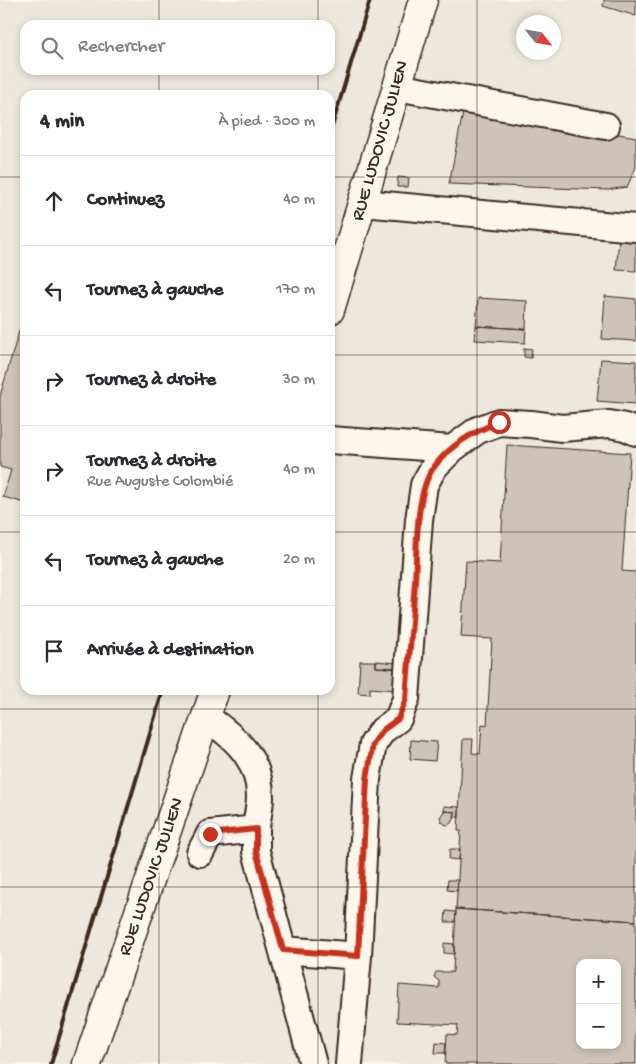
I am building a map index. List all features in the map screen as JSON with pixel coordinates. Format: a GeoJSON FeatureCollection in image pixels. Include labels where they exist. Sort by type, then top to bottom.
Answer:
{"type":"FeatureCollection","features":[{"type":"Feature","properties":{"kind":"main road","name":"RUE LUDOVIC JULIEN"},"geometry":{"type":"LineString","coordinates":[[335,294],[423,0]]}},
{"type":"Feature","properties":{"kind":"main road","name":"RUE LUDOVIC JULIEN"},"geometry":{"type":"LineString","coordinates":[[87,1064],[214,695]]}},
{"type":"Feature","properties":{"kind":"lane"},"geometry":{"type":"LineString","coordinates":[[397,87],[606,126]]}},
{"type":"Feature","properties":{"kind":"lane"},"geometry":{"type":"LineString","coordinates":[[363,203],[636,228]]}},
{"type":"Feature","properties":{"kind":"lane"},"geometry":{"type":"LineString","coordinates":[[349,1064],[358,956],[367,779],[373,744],[383,730],[398,719],[406,699],[419,520],[424,485],[434,467],[452,449],[478,430],[499,422],[562,428],[610,424],[625,427],[636,432]]}},
{"type":"Feature","properties":{"kind":"lane"},"geometry":{"type":"LineString","coordinates":[[335,440],[452,449]]}},
{"type":"Feature","properties":{"kind":"lane"},"geometry":{"type":"LineString","coordinates":[[207,718],[243,748],[253,764],[260,798],[256,829],[256,851],[313,1064]]}},
{"type":"Feature","properties":{"kind":"lane"},"geometry":{"type":"LineString","coordinates":[[200,853],[210,834],[256,829]]}},
{"type":"Feature","properties":{"kind":"lane"},"geometry":{"type":"LineString","coordinates":[[283,950],[358,956]]}},
{"type":"Feature","properties":{"kind":"shaded area"},"geometry":{"type":"Polygon","coordinates":[[[0,0],[636,0],[636,1064],[0,1064],[0,0]]]}},
{"type":"Feature","properties":{"kind":"building"},"geometry":{"type":"Polygon","coordinates":[[[604,0],[636,0],[636,16],[603,6],[604,0]]]}},
{"type":"Feature","properties":{"kind":"building"},"geometry":{"type":"Polygon","coordinates":[[[464,107],[636,137],[636,167],[627,187],[607,190],[449,184],[464,107]]]}},
{"type":"Feature","properties":{"kind":"building"},"geometry":{"type":"Polygon","coordinates":[[[398,177],[409,178],[408,187],[397,187],[398,177]]]}},
{"type":"Feature","properties":{"kind":"building"},"geometry":{"type":"Polygon","coordinates":[[[619,239],[636,241],[636,271],[616,270],[619,239]]]}},
{"type":"Feature","properties":{"kind":"building"},"geometry":{"type":"Polygon","coordinates":[[[605,296],[636,299],[636,341],[602,339],[605,296]]]}},
{"type":"Feature","properties":{"kind":"building"},"geometry":{"type":"Polygon","coordinates":[[[478,298],[527,301],[526,329],[476,326],[478,298]]]}},
{"type":"Feature","properties":{"kind":"building"},"geometry":{"type":"Polygon","coordinates":[[[476,326],[526,329],[525,343],[475,340],[476,326]]]}},
{"type":"Feature","properties":{"kind":"building"},"geometry":{"type":"Polygon","coordinates":[[[20,328],[20,502],[3,497],[11,470],[0,467],[0,396],[20,328]]]}},
{"type":"Feature","properties":{"kind":"building"},"geometry":{"type":"Polygon","coordinates":[[[524,348],[532,349],[531,358],[524,357],[524,348]]]}},
{"type":"Feature","properties":{"kind":"building"},"geometry":{"type":"Polygon","coordinates":[[[601,359],[636,361],[636,404],[597,401],[601,359]]]}},
{"type":"Feature","properties":{"kind":"building"},"geometry":{"type":"Polygon","coordinates":[[[507,445],[630,453],[622,571],[636,572],[636,921],[456,909],[461,831],[458,831],[463,739],[473,739],[472,753],[480,754],[482,724],[487,725],[492,639],[461,637],[466,561],[500,563],[507,445]]]}},
{"type":"Feature","properties":{"kind":"building"},"geometry":{"type":"Polygon","coordinates":[[[360,661],[376,661],[376,667],[398,669],[396,690],[370,688],[370,694],[358,693],[360,661]]]}},
{"type":"Feature","properties":{"kind":"building"},"geometry":{"type":"Polygon","coordinates":[[[376,661],[397,663],[397,668],[376,667],[376,661]]]}},
{"type":"Feature","properties":{"kind":"building"},"geometry":{"type":"Polygon","coordinates":[[[411,740],[437,742],[435,761],[410,759],[411,740]]]}},
{"type":"Feature","properties":{"kind":"building"},"geometry":{"type":"Polygon","coordinates":[[[444,806],[459,807],[459,817],[454,817],[455,812],[444,811],[444,806]]]}},
{"type":"Feature","properties":{"kind":"building"},"geometry":{"type":"Polygon","coordinates":[[[444,811],[455,812],[454,820],[450,824],[446,825],[442,822],[440,817],[444,811]]]}},
{"type":"Feature","properties":{"kind":"building"},"geometry":{"type":"Polygon","coordinates":[[[450,849],[460,849],[459,860],[449,859],[450,849]]]}},
{"type":"Feature","properties":{"kind":"building"},"geometry":{"type":"Polygon","coordinates":[[[448,880],[458,880],[457,891],[447,890],[448,880]]]}},
{"type":"Feature","properties":{"kind":"building"},"geometry":{"type":"Polygon","coordinates":[[[456,909],[636,921],[636,1064],[445,1064],[447,1034],[457,1035],[458,1025],[397,1022],[399,985],[439,988],[439,981],[434,977],[436,972],[453,972],[456,909]]]}},
{"type":"Feature","properties":{"kind":"building"},"geometry":{"type":"Polygon","coordinates":[[[446,911],[456,912],[455,922],[445,922],[446,911]]]}},
{"type":"Feature","properties":{"kind":"building"},"geometry":{"type":"Polygon","coordinates":[[[444,943],[454,944],[454,954],[444,953],[444,943]]]}},
{"type":"Feature","properties":{"kind":"building"},"geometry":{"type":"Polygon","coordinates":[[[436,1042],[446,1043],[445,1053],[435,1053],[436,1042]]]}},
{"type":"Feature","properties":{"kind":"railway"},"geometry":{"type":"LineString","coordinates":[[335,116],[370,0]]}},
{"type":"Feature","properties":{"kind":"railway"},"geometry":{"type":"LineString","coordinates":[[51,1064],[162,695]]}},
{"type":"Feature","properties":{"kind":"route"},"geometry":{"type":"LineString","coordinates":[[210,834],[256,829],[256,851],[283,950],[358,956],[367,779],[373,744],[383,730],[398,719],[406,699],[419,520],[424,485],[434,467],[452,449],[478,430],[499,422]]}}]}
